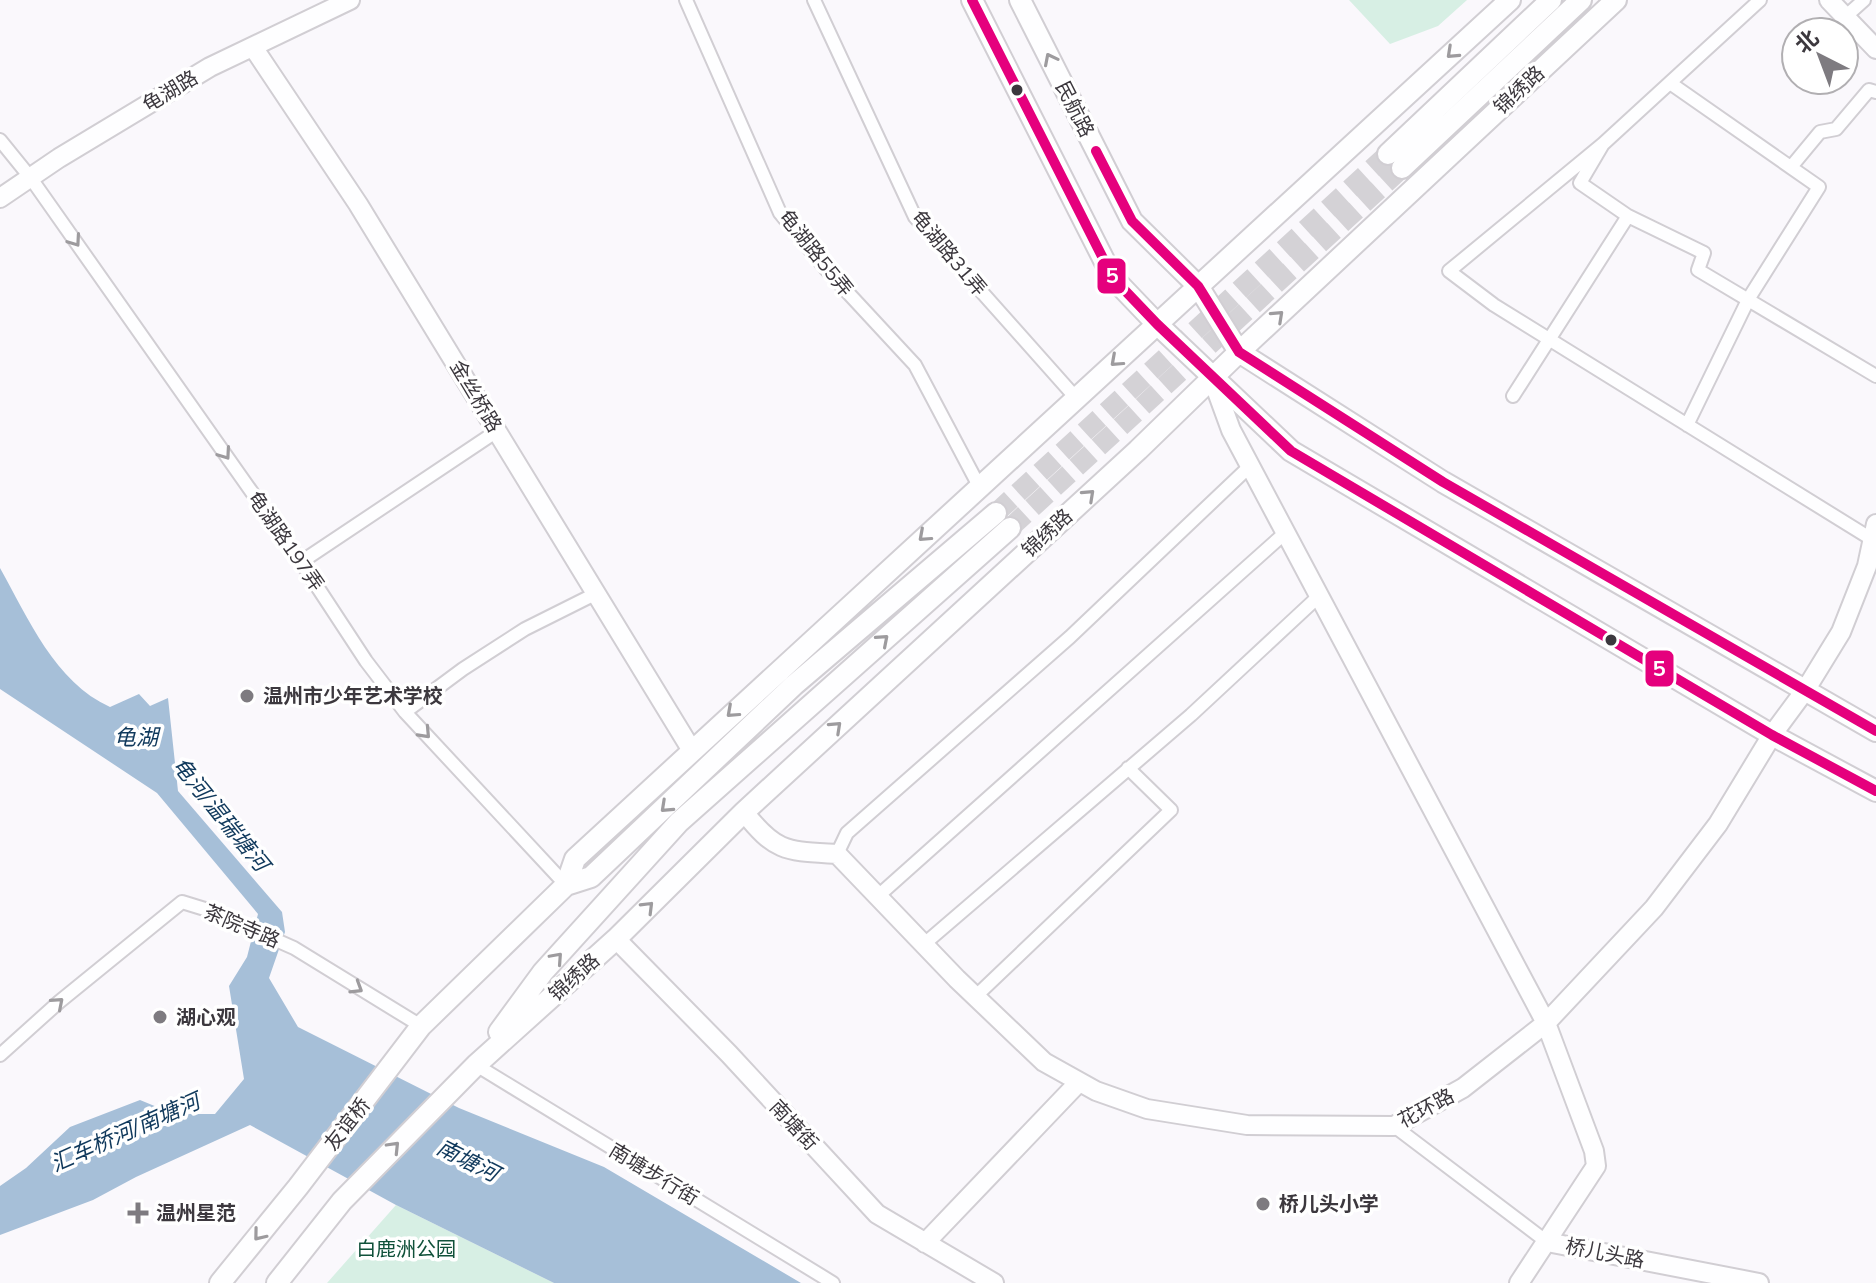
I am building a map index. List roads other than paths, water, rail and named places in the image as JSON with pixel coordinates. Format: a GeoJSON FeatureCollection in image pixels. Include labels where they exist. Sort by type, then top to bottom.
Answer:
{"type":"FeatureCollection","features":[{"type":"Feature","properties":{"kind":"main road"},"geometry":{"type":"LineString","coordinates":[[972,0],[1113,278],[1212,378],[1291,451],[1772,735],[1876,791]]}},
{"type":"Feature","properties":{"kind":"main road","name":"民航路"},"geometry":{"type":"LineString","coordinates":[[1020,0],[1132,221],[1198,286],[1239,352]]}},
{"type":"Feature","properties":{"kind":"main road","name":"锦绣路"},"geometry":{"type":"LineString","coordinates":[[566,885],[575,859],[691,749],[1510,0]]}},
{"type":"Feature","properties":{"kind":"main road","name":"锦绣路"},"geometry":{"type":"LineString","coordinates":[[1551,0],[1395,161],[1581,0]]}},
{"type":"Feature","properties":{"kind":"main road","name":"锦绣路"},"geometry":{"type":"LineString","coordinates":[[277,1283],[342,1201],[476,1065],[616,939],[744,812],[1138,450],[1616,0]]}},
{"type":"Feature","properties":{"kind":"main road"},"geometry":{"type":"LineString","coordinates":[[1239,352],[1443,482],[1876,731]]}},
{"type":"Feature","properties":{"kind":"main road","name":"锦绣路"},"geometry":{"type":"LineString","coordinates":[[395,1061],[421,1026],[566,885],[591,877],[794,685],[1003,520],[679,822],[543,972],[476,1065]]}},
{"type":"Feature","properties":{"kind":"main road","name":"友谊桥"},"geometry":{"type":"LineString","coordinates":[[220,1283],[395,1061]]}},
{"type":"Feature","properties":{"kind":"street","name":"龟湖路"},"geometry":{"type":"LineString","coordinates":[[0,198],[210,67],[350,0]]}},
{"type":"Feature","properties":{"kind":"street","name":"龟湖路55弄"},"geometry":{"type":"LineString","coordinates":[[686,0],[780,213],[825,268],[915,365],[979,486]]}},
{"type":"Feature","properties":{"kind":"street","name":"龟湖路31弄"},"geometry":{"type":"LineString","coordinates":[[814,0],[915,217],[1076,398]]}},
{"type":"Feature","properties":{"kind":"street"},"geometry":{"type":"LineString","coordinates":[[1760,0],[1603,144],[1449,271],[1494,305],[1687,425],[1874,532]]}},
{"type":"Feature","properties":{"kind":"street"},"geometry":{"type":"LineString","coordinates":[[1829,0],[1844,16]]}},
{"type":"Feature","properties":{"kind":"street"},"geometry":{"type":"LineString","coordinates":[[1846,16],[1864,0]]}},
{"type":"Feature","properties":{"kind":"street"},"geometry":{"type":"LineString","coordinates":[[1860,32],[1876,49]]}},
{"type":"Feature","properties":{"kind":"street","name":"金丝桥路"},"geometry":{"type":"LineString","coordinates":[[253,47],[358,204],[691,749]]}},
{"type":"Feature","properties":{"kind":"street"},"geometry":{"type":"LineString","coordinates":[[1670,83],[1819,187],[1749,298],[1687,425]]}},
{"type":"Feature","properties":{"kind":"street"},"geometry":{"type":"LineString","coordinates":[[1791,167],[1820,132],[1836,129],[1869,90],[1876,92]]}},
{"type":"Feature","properties":{"kind":"street","name":"龟湖路197弄"},"geometry":{"type":"LineString","coordinates":[[0,140],[30,177],[301,562],[366,661],[405,712],[566,885]]}},
{"type":"Feature","properties":{"kind":"street"},"geometry":{"type":"LineString","coordinates":[[1603,144],[1580,183],[1628,216],[1704,253],[1698,270],[1876,376]]}},
{"type":"Feature","properties":{"kind":"street"},"geometry":{"type":"LineString","coordinates":[[1513,396],[1628,216]]}},
{"type":"Feature","properties":{"kind":"street"},"geometry":{"type":"LineString","coordinates":[[1212,378],[1231,430],[1546,1023],[1594,1151],[1596,1166],[1519,1283]]}},
{"type":"Feature","properties":{"kind":"street"},"geometry":{"type":"LineString","coordinates":[[301,562],[497,431]]}},
{"type":"Feature","properties":{"kind":"street"},"geometry":{"type":"LineString","coordinates":[[744,812],[762,835],[788,851],[837,854],[847,833],[1070,637],[1250,466]]}},
{"type":"Feature","properties":{"kind":"street","name":"花环路"},"geometry":{"type":"LineString","coordinates":[[837,854],[923,945],[1044,1062],[1096,1091],[1147,1109],[1247,1125],[1394,1126],[1463,1088],[1546,1023],[1654,908],[1718,824],[1772,735],[1806,689],[1841,632],[1867,566],[1874,532]]}},
{"type":"Feature","properties":{"kind":"street"},"geometry":{"type":"LineString","coordinates":[[877,897],[1285,533]]}},
{"type":"Feature","properties":{"kind":"street"},"geometry":{"type":"LineString","coordinates":[[405,712],[525,629],[597,593]]}},
{"type":"Feature","properties":{"kind":"street"},"geometry":{"type":"LineString","coordinates":[[923,945],[1191,715],[1319,596]]}},
{"type":"Feature","properties":{"kind":"street"},"geometry":{"type":"LineString","coordinates":[[975,997],[1171,810],[1128,768]]}},
{"type":"Feature","properties":{"kind":"street","name":"茶院寺路"},"geometry":{"type":"LineString","coordinates":[[0,1055],[59,1002],[182,902],[208,910],[294,948],[421,1026]]}},
{"type":"Feature","properties":{"kind":"street","name":"南塘街"},"geometry":{"type":"LineString","coordinates":[[616,939],[877,1214],[994,1283]]}},
{"type":"Feature","properties":{"kind":"street","name":"南塘步行街"},"geometry":{"type":"LineString","coordinates":[[476,1065],[833,1283]]}},
{"type":"Feature","properties":{"kind":"street"},"geometry":{"type":"LineString","coordinates":[[925,1243],[1079,1082]]}},
{"type":"Feature","properties":{"kind":"street"},"geometry":{"type":"LineString","coordinates":[[1394,1126],[1547,1242]]}},
{"type":"Feature","properties":{"kind":"street","name":"桥儿头路"},"geometry":{"type":"LineString","coordinates":[[1547,1242],[1759,1283]]}},
{"type":"Feature","properties":{"kind":"water"},"geometry":{"type":"Polygon","coordinates":[[[0,568],[45,647],[58,665],[91,696],[110,707],[139,694],[150,706],[168,698],[178,791],[282,912],[285,932],[269,978],[298,1027],[459,1108],[604,1167],[801,1283],[554,1283],[396,1205],[250,1125],[93,1200],[0,1235],[0,1186],[26,1168],[70,1127],[140,1100],[174,1114],[215,1114],[244,1079],[229,986],[247,957],[258,914],[157,793],[0,689],[0,568]]]}},
{"type":"Feature","properties":{"kind":"tunnel"},"geometry":{"type":"LineString","coordinates":[[996,513],[1388,154]]}},
{"type":"Feature","properties":{"kind":"tunnel"},"geometry":{"type":"LineString","coordinates":[[1010,528],[1402,168]]}},
{"type":"Feature","properties":{"kind":"place","name":"温州市少年艺术学校"},"geometry":{"type":"Point","coordinates":[247,696]}},
{"type":"Feature","properties":{"kind":"place","name":"湖心观"},"geometry":{"type":"Point","coordinates":[160,1017]}},
{"type":"Feature","properties":{"kind":"place","name":"桥儿头小学"},"geometry":{"type":"Point","coordinates":[1263,1204]}},
{"type":"Feature","properties":{"kind":"place","name":"温州星范"},"geometry":{"type":"Point","coordinates":[138,1213]}},
{"type":"Feature","properties":{"kind":"water label","name":"龟湖"},"geometry":{"type":"Point","coordinates":[136,737]}},
{"type":"Feature","properties":{"kind":"water label","name":"龟河/温瑞塘河"},"geometry":{"type":"Point","coordinates":[221,814]}},
{"type":"Feature","properties":{"kind":"water label","name":"汇车桥河/南塘河"},"geometry":{"type":"Point","coordinates":[125,1132]}},
{"type":"Feature","properties":{"kind":"water label","name":"南塘河"},"geometry":{"type":"Point","coordinates":[468,1160]}},
{"type":"Feature","properties":{"kind":"park label","name":"白鹿洲公园"},"geometry":{"type":"Point","coordinates":[406,1249]}}]}
